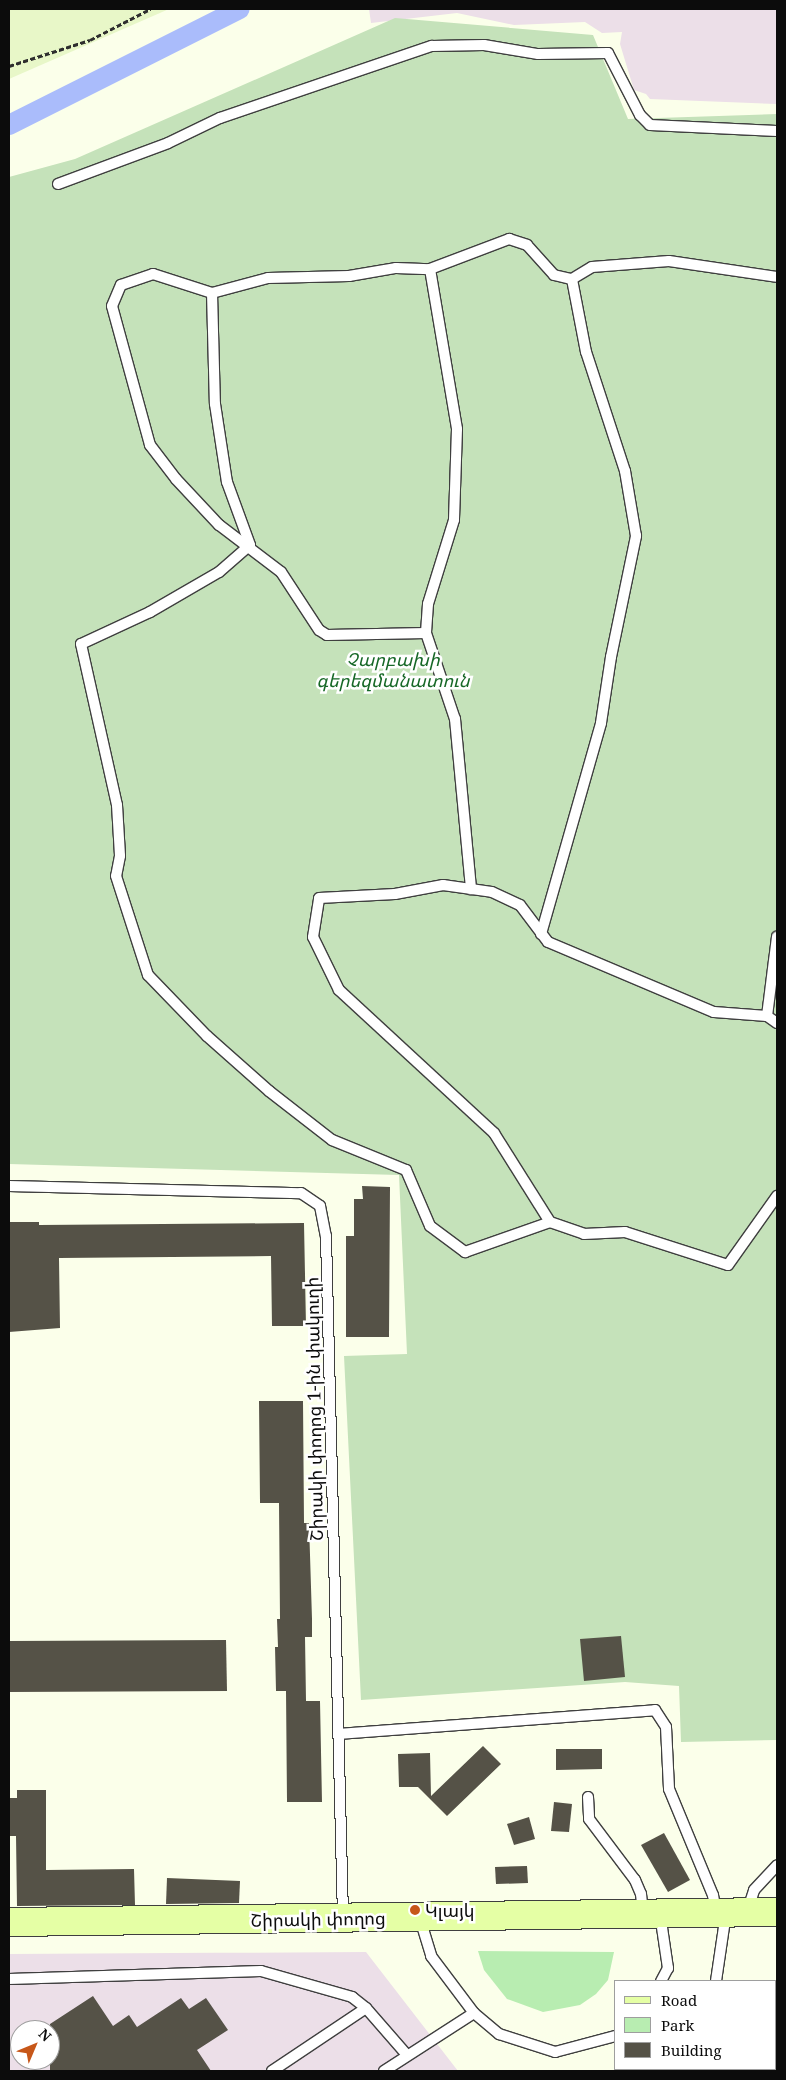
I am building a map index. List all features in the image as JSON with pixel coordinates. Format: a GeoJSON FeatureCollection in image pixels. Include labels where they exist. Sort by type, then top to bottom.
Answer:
{"type":"FeatureCollection","features":[{"type":"Feature","properties":{"kind":"main road","name":"Շիրակի փողոց"},"geometry":{"type":"LineString","coordinates":[[9,1922],[421,1923],[731,1917],[777,1912]]}},
{"type":"Feature","properties":{"kind":"main road","name":"Շիրակի փողոց"},"geometry":{"type":"LineString","coordinates":[[731,1917],[777,1922]]}},
{"type":"Feature","properties":{"kind":"main road","name":"Շիրակի փողոց"},"geometry":{"type":"LineString","coordinates":[[9,1930],[343,1923]]}},
{"type":"Feature","properties":{"kind":"lane"},"geometry":{"type":"LineString","coordinates":[[58,184],[168,143],[220,118],[432,46],[484,45],[538,54],[608,53],[640,115],[650,125],[777,131]]}},
{"type":"Feature","properties":{"kind":"lane"},"geometry":{"type":"LineString","coordinates":[[426,633],[327,635],[319,630],[281,572],[248,549],[200,505],[150,445],[112,306],[122,285],[153,274],[212,293],[268,278],[349,276],[396,268],[430,269],[509,239],[526,245],[554,275],[572,279],[592,267],[669,261],[777,277]]}},
{"type":"Feature","properties":{"kind":"lane"},"geometry":{"type":"LineString","coordinates":[[430,269],[457,429],[454,520],[428,604],[426,633],[455,719],[470,888]]}},
{"type":"Feature","properties":{"kind":"lane"},"geometry":{"type":"LineString","coordinates":[[541,934],[601,723],[611,657],[636,536],[626,471],[586,352],[572,279]]}},
{"type":"Feature","properties":{"kind":"lane"},"geometry":{"type":"LineString","coordinates":[[212,293],[215,404],[227,482],[250,545],[248,549],[219,572],[150,612],[81,644],[117,804],[120,856],[116,876],[148,975],[207,1036],[269,1091],[332,1140],[406,1170],[430,1226],[465,1252],[550,1222]]}},
{"type":"Feature","properties":{"kind":"lane"},"geometry":{"type":"LineString","coordinates":[[777,1024],[767,1016],[714,1012],[548,942],[520,905],[492,892],[443,885],[395,894],[319,898],[313,937],[339,990],[494,1133],[550,1222],[584,1234],[625,1232],[728,1265],[777,1196]]}},
{"type":"Feature","properties":{"kind":"lane"},"geometry":{"type":"LineString","coordinates":[[767,1016],[777,937]]}},
{"type":"Feature","properties":{"kind":"lane","name":"Շիրակի փողոց 1-ին փակուղի"},"geometry":{"type":"LineString","coordinates":[[9,1186],[301,1193],[320,1206],[326,1236],[343,1923]]}},
{"type":"Feature","properties":{"kind":"lane"},"geometry":{"type":"LineString","coordinates":[[338,1734],[655,1710],[666,1727],[669,1789],[713,1895],[731,1917]]}},
{"type":"Feature","properties":{"kind":"lane"},"geometry":{"type":"LineString","coordinates":[[588,1797],[589,1819],[635,1880],[655,1917],[668,1968],[662,1980]]}},
{"type":"Feature","properties":{"kind":"lane"},"geometry":{"type":"LineString","coordinates":[[716,1980],[731,1917],[777,1865]]}},
{"type":"Feature","properties":{"kind":"lane"},"geometry":{"type":"LineString","coordinates":[[421,1923],[432,1956],[474,2013],[499,2034],[555,2052],[614,2036]]}},
{"type":"Feature","properties":{"kind":"lane"},"geometry":{"type":"LineString","coordinates":[[9,1979],[260,1971],[352,1997],[366,2008],[407,2055]]}},
{"type":"Feature","properties":{"kind":"lane"},"geometry":{"type":"LineString","coordinates":[[272,2071],[366,2008]]}},
{"type":"Feature","properties":{"kind":"lane"},"geometry":{"type":"LineString","coordinates":[[384,2071],[474,2013]]}},
{"type":"Feature","properties":{"kind":"path"},"geometry":{"type":"LineString","coordinates":[[9,66],[90,40],[150,9]]}},
{"type":"Feature","properties":{"kind":"shaded area"},"geometry":{"type":"Polygon","coordinates":[[[369,9],[777,9],[777,104],[650,99],[646,94],[634,90],[620,44],[622,32],[602,33],[585,22],[514,25],[457,13],[371,23],[369,9]]]}},
{"type":"Feature","properties":{"kind":"shaded area"},"geometry":{"type":"Polygon","coordinates":[[[366,1952],[458,2071],[9,2071],[9,1954],[366,1952]]]}},
{"type":"Feature","properties":{"kind":"green space"},"geometry":{"type":"Polygon","coordinates":[[[9,9],[169,9],[9,79],[9,9]]]}},
{"type":"Feature","properties":{"kind":"green space","name":"Չարբախի գերեզմանատուն"},"geometry":{"type":"Polygon","coordinates":[[[395,18],[593,35],[628,119],[777,114],[777,1740],[681,1742],[679,1686],[625,1682],[361,1700],[344,1356],[407,1354],[399,1175],[9,1164],[9,177],[75,159],[395,18]]]}},
{"type":"Feature","properties":{"kind":"green space"},"geometry":{"type":"Polygon","coordinates":[[[478,1951],[614,1952],[608,1980],[596,1994],[580,2005],[543,2012],[507,1999],[484,1970],[478,1951]]]}},
{"type":"Feature","properties":{"kind":"building"},"geometry":{"type":"Polygon","coordinates":[[[362,1186],[390,1187],[389,1337],[346,1337],[346,1236],[354,1236],[354,1199],[363,1199],[362,1186]]]}},
{"type":"Feature","properties":{"kind":"building"},"geometry":{"type":"Polygon","coordinates":[[[9,1222],[39,1222],[39,1225],[304,1223],[306,1326],[272,1326],[271,1256],[59,1258],[60,1328],[9,1332],[9,1222]]]}},
{"type":"Feature","properties":{"kind":"building"},"geometry":{"type":"Polygon","coordinates":[[[259,1401],[303,1401],[304,1523],[309,1523],[312,1619],[312,1637],[305,1637],[306,1701],[320,1701],[322,1802],[287,1802],[286,1691],[276,1691],[275,1647],[278,1647],[277,1619],[280,1619],[279,1503],[260,1503],[259,1401]]]}},
{"type":"Feature","properties":{"kind":"building"},"geometry":{"type":"Polygon","coordinates":[[[621,1636],[625,1677],[584,1681],[580,1639],[621,1636]]]}},
{"type":"Feature","properties":{"kind":"building"},"geometry":{"type":"Polygon","coordinates":[[[226,1640],[227,1691],[9,1692],[9,1641],[226,1640]]]}},
{"type":"Feature","properties":{"kind":"building"},"geometry":{"type":"Polygon","coordinates":[[[483,1746],[501,1764],[447,1816],[418,1787],[399,1787],[398,1754],[430,1753],[431,1796],[483,1746]]]}},
{"type":"Feature","properties":{"kind":"building"},"geometry":{"type":"Polygon","coordinates":[[[556,1749],[602,1749],[602,1769],[556,1770],[556,1749]]]}},
{"type":"Feature","properties":{"kind":"building"},"geometry":{"type":"Polygon","coordinates":[[[17,1790],[46,1790],[46,1870],[134,1869],[135,1905],[17,1906],[16,1836],[9,1836],[9,1798],[17,1798],[17,1790]]]}},
{"type":"Feature","properties":{"kind":"building"},"geometry":{"type":"Polygon","coordinates":[[[554,1802],[572,1804],[569,1832],[551,1831],[554,1802]]]}},
{"type":"Feature","properties":{"kind":"building"},"geometry":{"type":"Polygon","coordinates":[[[529,1817],[535,1839],[514,1845],[507,1824],[529,1817]]]}},
{"type":"Feature","properties":{"kind":"building"},"geometry":{"type":"Polygon","coordinates":[[[664,1833],[690,1880],[668,1892],[641,1845],[664,1833]]]}},
{"type":"Feature","properties":{"kind":"building"},"geometry":{"type":"Polygon","coordinates":[[[527,1866],[528,1883],[496,1884],[495,1867],[527,1866]]]}},
{"type":"Feature","properties":{"kind":"building"},"geometry":{"type":"Polygon","coordinates":[[[167,1878],[240,1881],[239,1903],[166,1904],[167,1878]]]}},
{"type":"Feature","properties":{"kind":"building"},"geometry":{"type":"Polygon","coordinates":[[[93,1996],[113,2026],[129,2015],[137,2027],[181,1998],[189,2009],[206,1998],[228,2030],[197,2050],[211,2071],[50,2071],[60,2070],[60,2020],[56,2020],[93,1996]]]}},
{"type":"Feature","properties":{"kind":"waterway"},"geometry":{"type":"LineString","coordinates":[[9,125],[240,9]]}},
{"type":"Feature","properties":{"kind":"place","name":"Կլայկ"},"geometry":{"type":"Point","coordinates":[415,1910]}}]}
